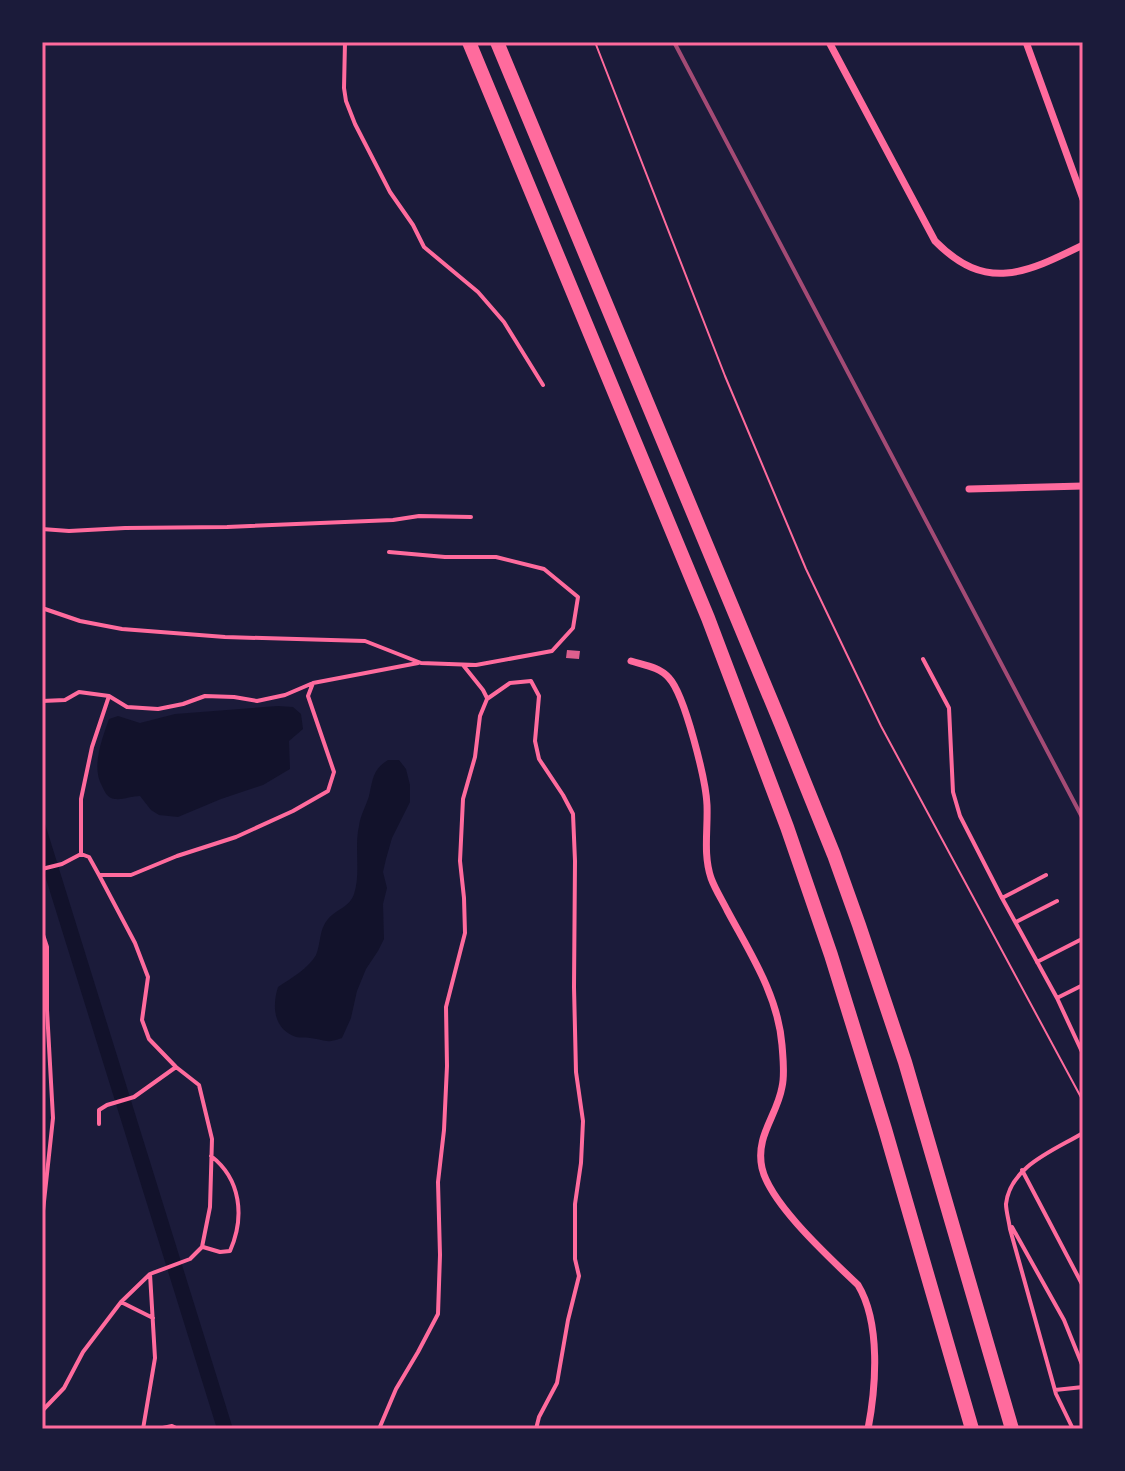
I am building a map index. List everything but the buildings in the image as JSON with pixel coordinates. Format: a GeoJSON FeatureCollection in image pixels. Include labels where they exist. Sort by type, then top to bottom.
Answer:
{"type":"FeatureCollection","features":[{"type":"Feature","properties":{"kind":"highway"},"geometry":{"type":"LineString","coordinates":[[469,42],[708,618],[787,827],[885,1129],[972,1429]]}},
{"type":"Feature","properties":{"kind":"highway"},"geometry":{"type":"LineString","coordinates":[[497,42],[834,855],[905,1062],[1012,1429]]}},
{"type":"Feature","properties":{"kind":"street"},"geometry":{"type":"LineString","coordinates":[[829,42],[935,241],[946,253],[976,270],[1004,275],[1030,270],[1083,245]]}},
{"type":"Feature","properties":{"kind":"street"},"geometry":{"type":"LineString","coordinates":[[1026,42],[1083,199]]}},
{"type":"Feature","properties":{"kind":"street"},"geometry":{"type":"LineString","coordinates":[[969,489],[1083,486]]}},
{"type":"Feature","properties":{"kind":"street"},"geometry":{"type":"LineString","coordinates":[[631,661],[659,669],[670,678],[695,741],[706,791],[706,862],[712,881],[767,986],[779,1019],[783,1085],[762,1139],[761,1166],[774,1193],[801,1229],[858,1285],[863,1294],[873,1332],[874,1385],[868,1429]]}},
{"type":"Feature","properties":{"kind":"lane"},"geometry":{"type":"LineString","coordinates":[[345,42],[346,101],[390,192],[424,247],[478,292],[504,322],[543,385]]}},
{"type":"Feature","properties":{"kind":"lane"},"geometry":{"type":"LineString","coordinates":[[42,529],[227,527],[393,520],[419,516],[471,517]]}},
{"type":"Feature","properties":{"kind":"lane"},"geometry":{"type":"LineString","coordinates":[[42,701],[65,700],[79,692],[109,696],[127,707],[158,709],[205,696],[257,701],[285,695],[313,683],[421,663],[476,665],[552,651],[573,628],[578,597],[544,569],[496,557],[389,552]]}},
{"type":"Feature","properties":{"kind":"lane"},"geometry":{"type":"LineString","coordinates":[[42,608],[80,621],[170,634],[365,641],[421,663]]}},
{"type":"Feature","properties":{"kind":"lane"},"geometry":{"type":"LineString","coordinates":[[923,659],[949,708],[953,792],[960,816],[1057,998],[1083,1054]]}},
{"type":"Feature","properties":{"kind":"lane"},"geometry":{"type":"LineString","coordinates":[[463,665],[487,699]]}},
{"type":"Feature","properties":{"kind":"lane"},"geometry":{"type":"LineString","coordinates":[[379,1429],[396,1389],[438,1314],[438,1182],[447,1066],[446,1007],[465,933],[460,861],[463,799],[475,757],[480,716],[487,699],[510,683],[531,681],[539,696],[535,741],[539,759],[573,814],[576,1072],[583,1121],[575,1204],[575,1259],[579,1276],[557,1383],[536,1429]]}},
{"type":"Feature","properties":{"kind":"lane"},"geometry":{"type":"LineString","coordinates":[[99,875],[131,875],[236,837],[328,791],[334,772],[308,696],[313,683]]}},
{"type":"Feature","properties":{"kind":"lane"},"geometry":{"type":"LineString","coordinates":[[81,854],[81,799],[92,747],[109,696]]}},
{"type":"Feature","properties":{"kind":"lane"},"geometry":{"type":"LineString","coordinates":[[42,869],[62,864],[81,854],[89,857],[135,943],[148,977],[142,1020],[149,1039],[199,1085],[212,1139],[210,1207],[202,1247],[190,1259],[150,1274],[121,1302],[83,1352],[64,1388],[42,1411]]}},
{"type":"Feature","properties":{"kind":"lane"},"geometry":{"type":"LineString","coordinates":[[1002,898],[1046,875]]}},
{"type":"Feature","properties":{"kind":"lane"},"geometry":{"type":"LineString","coordinates":[[1016,922],[1057,901]]}},
{"type":"Feature","properties":{"kind":"lane"},"geometry":{"type":"LineString","coordinates":[[42,932],[47,947],[53,1118],[42,1220]]}},
{"type":"Feature","properties":{"kind":"lane"},"geometry":{"type":"LineString","coordinates":[[1037,962],[1080,940]]}},
{"type":"Feature","properties":{"kind":"lane"},"geometry":{"type":"LineString","coordinates":[[1057,998],[1083,985]]}},
{"type":"Feature","properties":{"kind":"lane"},"geometry":{"type":"LineString","coordinates":[[99,1124],[99,1110],[134,1097],[176,1067]]}},
{"type":"Feature","properties":{"kind":"lane"},"geometry":{"type":"LineString","coordinates":[[1073,1429],[1055,1390],[1006,1205],[1012,1184],[1022,1170],[1083,1133]]}},
{"type":"Feature","properties":{"kind":"lane"},"geometry":{"type":"LineString","coordinates":[[202,1247],[220,1252],[230,1251],[235,1239],[238,1213],[232,1177],[211,1156]]}},
{"type":"Feature","properties":{"kind":"lane"},"geometry":{"type":"LineString","coordinates":[[1022,1170],[1083,1286]]}},
{"type":"Feature","properties":{"kind":"lane"},"geometry":{"type":"LineString","coordinates":[[1009,1221],[1064,1320],[1083,1367]]}},
{"type":"Feature","properties":{"kind":"lane"},"geometry":{"type":"LineString","coordinates":[[143,1429],[155,1358],[150,1274]]}},
{"type":"Feature","properties":{"kind":"lane"},"geometry":{"type":"LineString","coordinates":[[121,1302],[153,1318]]}},
{"type":"Feature","properties":{"kind":"lane"},"geometry":{"type":"LineString","coordinates":[[1055,1390],[1083,1387]]}},
{"type":"Feature","properties":{"kind":"lane"},"geometry":{"type":"LineString","coordinates":[[158,1429],[172,1426],[178,1429]]}},
{"type":"Feature","properties":{"kind":"path"},"geometry":{"type":"LineString","coordinates":[[595,42],[725,376],[806,569],[881,726],[1083,1101]]}},
{"type":"Feature","properties":{"kind":"shaded area"},"geometry":{"type":"Polygon","coordinates":[[[293,707],[301,714],[303,729],[289,741],[290,769],[263,785],[178,817],[159,815],[140,796],[112,798],[102,786],[97,770],[109,719],[118,716],[140,723],[175,714],[293,707]]]}},
{"type":"Feature","properties":{"kind":"shaded area"},"geometry":{"type":"Polygon","coordinates":[[[388,760],[399,760],[406,769],[410,802],[392,838],[383,872],[387,888],[383,904],[384,939],[366,969],[342,1038],[329,1041],[296,1037],[283,1028],[276,1016],[278,987],[313,960],[325,923],[352,898],[357,878],[361,818],[374,776],[388,760]]]}},
{"type":"Feature","properties":{"kind":"shaded area"},"geometry":{"type":"Polygon","coordinates":[[[42,814],[233,1429],[217,1429],[42,866],[42,814]]]}},
{"type":"Feature","properties":{"kind":"railway"},"geometry":{"type":"LineString","coordinates":[[674,42],[1083,819]]}}]}
